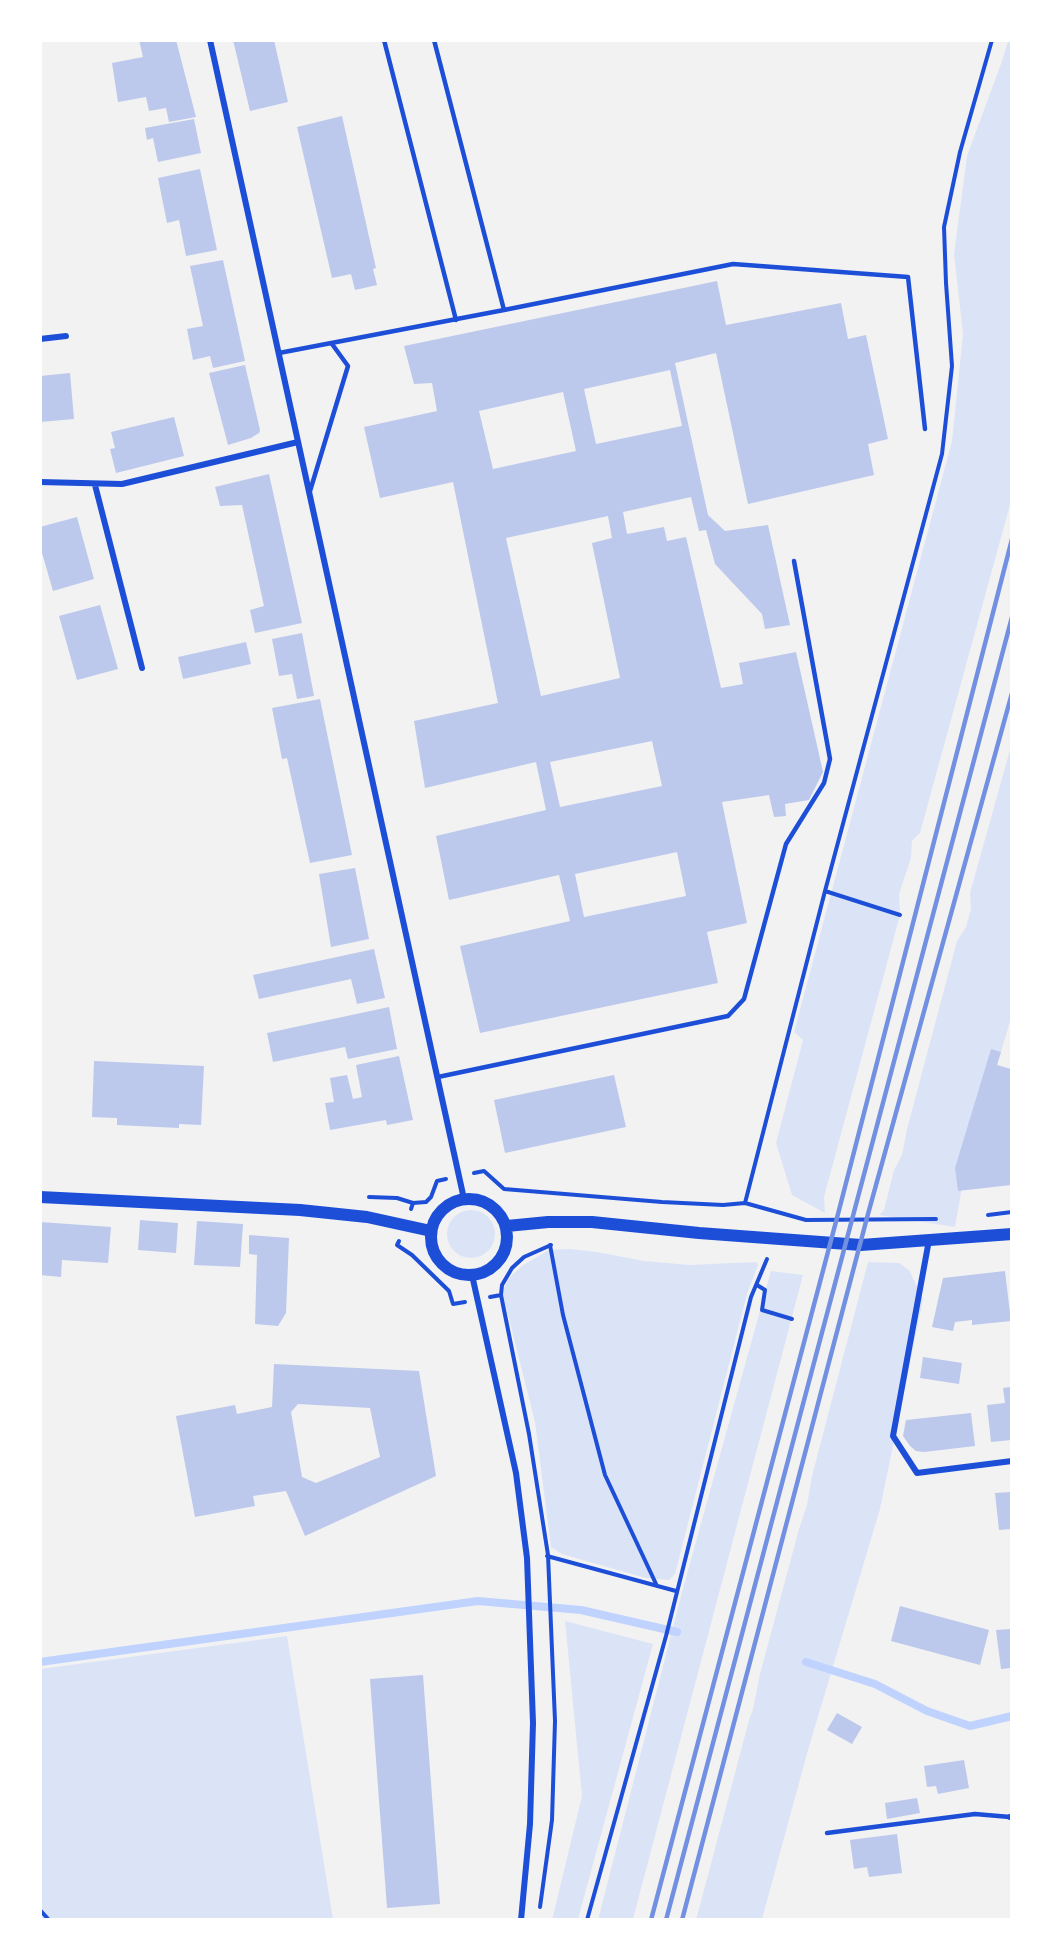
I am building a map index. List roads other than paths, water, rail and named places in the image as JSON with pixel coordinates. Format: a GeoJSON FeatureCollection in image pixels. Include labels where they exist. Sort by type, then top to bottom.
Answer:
{"type":"FeatureCollection","features":[{"type":"Feature","properties":{"kind":"main road"},"geometry":{"type":"LineString","coordinates":[[40,1197],[300,1210],[367,1217],[431,1231]]}},
{"type":"Feature","properties":{"kind":"main road"},"geometry":{"type":"LineString","coordinates":[[464,1199],[475,1199],[488,1203],[498,1211],[507,1226],[507,1243],[504,1252],[496,1264],[484,1272],[472,1275],[460,1274],[440,1262],[434,1253],[431,1231],[434,1221],[441,1210],[451,1203],[464,1199]]}},
{"type":"Feature","properties":{"kind":"main road"},"geometry":{"type":"LineString","coordinates":[[507,1226],[548,1222],[592,1222],[699,1233],[861,1245],[1011,1234]]}},
{"type":"Feature","properties":{"kind":"street"},"geometry":{"type":"LineString","coordinates":[[210,40],[464,1199]]}},
{"type":"Feature","properties":{"kind":"street"},"geometry":{"type":"LineString","coordinates":[[40,339],[66,336]]}},
{"type":"Feature","properties":{"kind":"street"},"geometry":{"type":"LineString","coordinates":[[40,482],[122,484],[298,442]]}},
{"type":"Feature","properties":{"kind":"street"},"geometry":{"type":"LineString","coordinates":[[95,484],[142,668]]}},
{"type":"Feature","properties":{"kind":"street"},"geometry":{"type":"LineString","coordinates":[[929,1240],[893,1436],[916,1473],[1011,1461]]}},
{"type":"Feature","properties":{"kind":"street"},"geometry":{"type":"LineString","coordinates":[[472,1275],[516,1473],[529,1584],[533,1723],[530,1824],[521,1920]]}},
{"type":"Feature","properties":{"kind":"lane"},"geometry":{"type":"LineString","coordinates":[[384,40],[456,320]]}},
{"type":"Feature","properties":{"kind":"lane"},"geometry":{"type":"LineString","coordinates":[[434,40],[504,310]]}},
{"type":"Feature","properties":{"kind":"lane"},"geometry":{"type":"LineString","coordinates":[[279,353],[733,264],[908,277],[925,429]]}},
{"type":"Feature","properties":{"kind":"lane"},"geometry":{"type":"LineString","coordinates":[[310,491],[348,366],[332,344]]}},
{"type":"Feature","properties":{"kind":"lane"},"geometry":{"type":"LineString","coordinates":[[438,1077],[728,1016],[744,999],[786,844],[824,783],[830,759],[794,561]]}},
{"type":"Feature","properties":{"kind":"lane"},"geometry":{"type":"LineString","coordinates":[[826,1833],[975,1814],[1011,1817]]}},
{"type":"Feature","properties":{"kind":"waterway"},"geometry":{"type":"LineString","coordinates":[[40,1662],[478,1601],[581,1610],[677,1632]]}},
{"type":"Feature","properties":{"kind":"waterway"},"geometry":{"type":"LineString","coordinates":[[806,1662],[875,1684],[927,1711],[970,1726],[1012,1716]]}},
{"type":"Feature","properties":{"kind":"railway"},"geometry":{"type":"LineString","coordinates":[[651,1920],[838,1214],[1012,539]]}},
{"type":"Feature","properties":{"kind":"railway"},"geometry":{"type":"LineString","coordinates":[[666,1920],[1012,617]]}},
{"type":"Feature","properties":{"kind":"railway"},"geometry":{"type":"LineString","coordinates":[[682,1920],[868,1214],[1012,693]]}}]}
